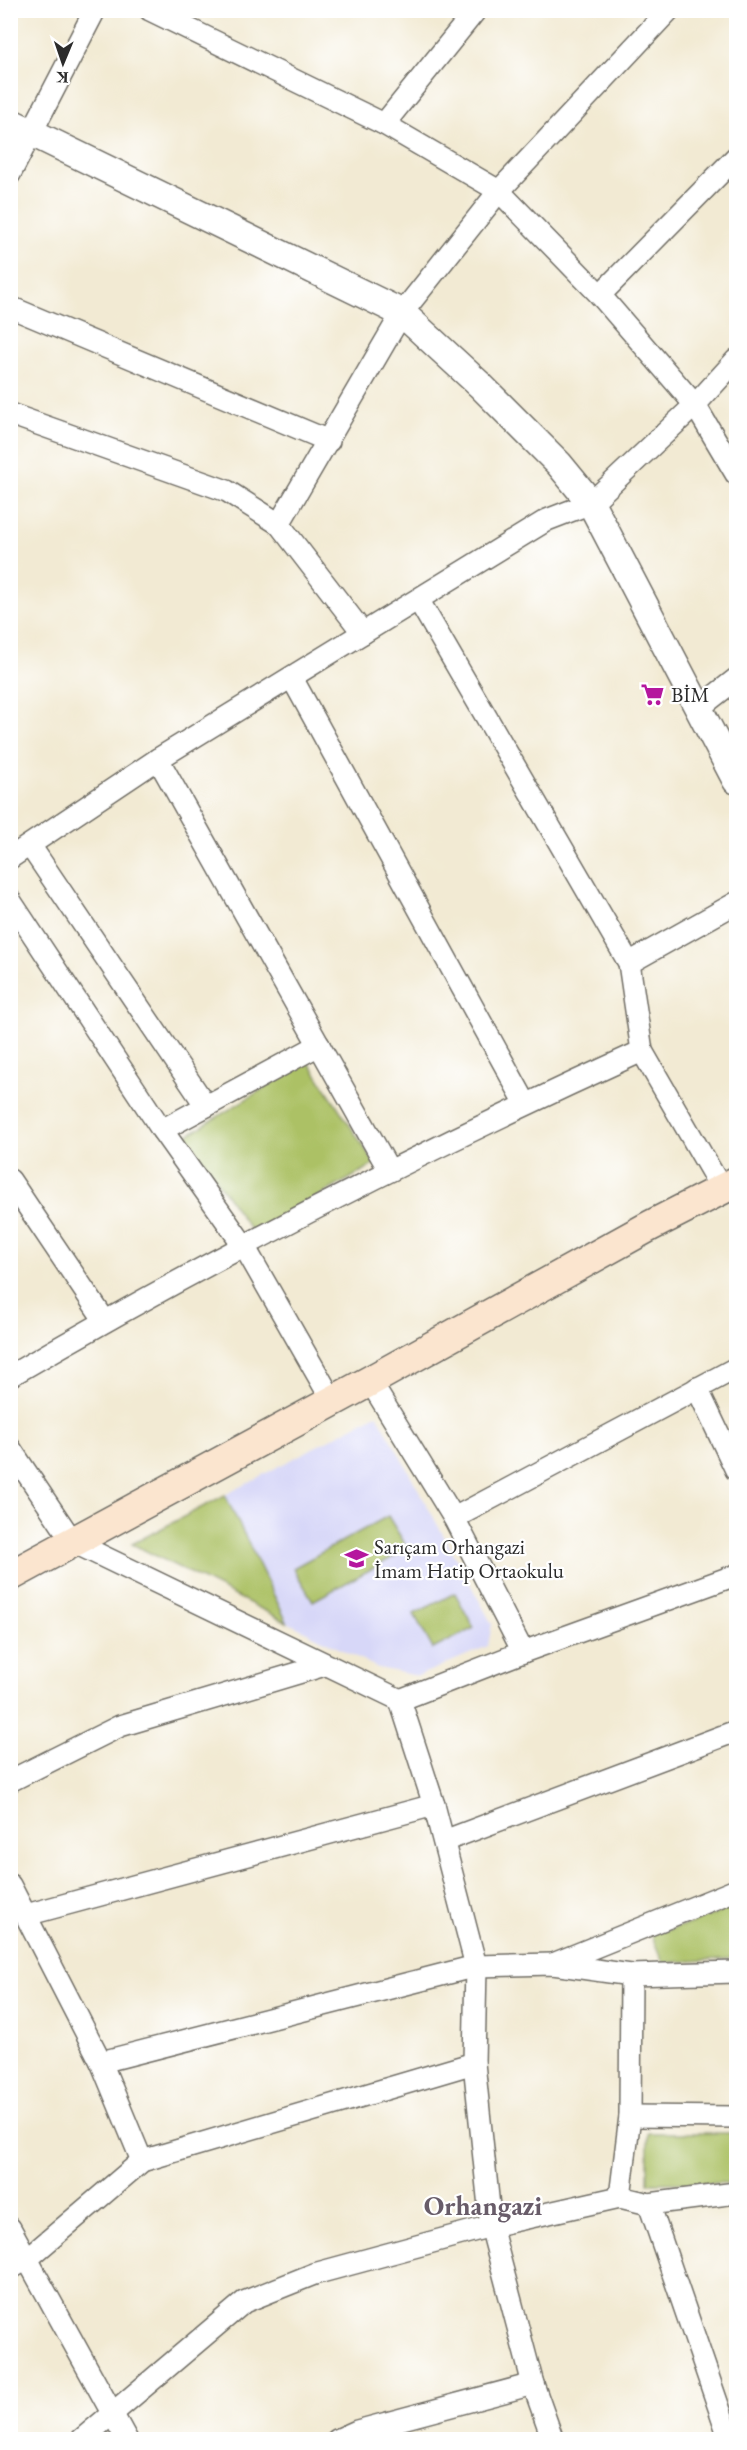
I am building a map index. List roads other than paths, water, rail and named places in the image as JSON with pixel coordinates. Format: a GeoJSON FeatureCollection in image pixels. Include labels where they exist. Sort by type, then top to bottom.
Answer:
{"type":"FeatureCollection","features":[{"type":"Feature","properties":{"kind":"main road"},"geometry":{"type":"LineString","coordinates":[[10,1576],[729,1185]]}},
{"type":"Feature","properties":{"kind":"street"},"geometry":{"type":"LineString","coordinates":[[10,174],[21,127],[95,10]]}},
{"type":"Feature","properties":{"kind":"street"},"geometry":{"type":"LineString","coordinates":[[150,10],[384,124],[499,191],[600,295],[695,405],[736,474]]}},
{"type":"Feature","properties":{"kind":"street"},"geometry":{"type":"LineString","coordinates":[[384,124],[476,10]]}},
{"type":"Feature","properties":{"kind":"street"},"geometry":{"type":"LineString","coordinates":[[279,524],[402,313],[499,191],[669,10]]}},
{"type":"Feature","properties":{"kind":"street"},"geometry":{"type":"LineString","coordinates":[[21,127],[402,313],[559,464],[591,503],[736,780]]}},
{"type":"Feature","properties":{"kind":"street"},"geometry":{"type":"LineString","coordinates":[[600,295],[736,158]]}},
{"type":"Feature","properties":{"kind":"street"},"geometry":{"type":"LineString","coordinates":[[10,307],[329,441]]}},
{"type":"Feature","properties":{"kind":"street"},"geometry":{"type":"LineString","coordinates":[[10,858],[31,847],[158,759],[363,633],[548,520],[591,503],[695,405],[736,360]]}},
{"type":"Feature","properties":{"kind":"street"},"geometry":{"type":"LineString","coordinates":[[10,414],[227,491],[279,524],[363,633]]}},
{"type":"Feature","properties":{"kind":"street"},"geometry":{"type":"LineString","coordinates":[[418,601],[629,963],[642,1051],[729,1185]]}},
{"type":"Feature","properties":{"kind":"street"},"geometry":{"type":"LineString","coordinates":[[292,678],[526,1104]]}},
{"type":"Feature","properties":{"kind":"street"},"geometry":{"type":"LineString","coordinates":[[699,708],[736,679]]}},
{"type":"Feature","properties":{"kind":"street"},"geometry":{"type":"LineString","coordinates":[[158,759],[389,1170]]}},
{"type":"Feature","properties":{"kind":"street"},"geometry":{"type":"LineString","coordinates":[[31,847],[206,1106]]}},
{"type":"Feature","properties":{"kind":"street"},"geometry":{"type":"LineString","coordinates":[[10,900],[162,1130],[244,1246],[333,1402]]}},
{"type":"Feature","properties":{"kind":"street"},"geometry":{"type":"LineString","coordinates":[[629,963],[736,903]]}},
{"type":"Feature","properties":{"kind":"street"},"geometry":{"type":"LineString","coordinates":[[162,1130],[319,1045]]}},
{"type":"Feature","properties":{"kind":"street"},"geometry":{"type":"LineString","coordinates":[[10,1376],[105,1321],[389,1170],[642,1051]]}},
{"type":"Feature","properties":{"kind":"street"},"geometry":{"type":"LineString","coordinates":[[10,1180],[105,1321]]}},
{"type":"Feature","properties":{"kind":"street"},"geometry":{"type":"LineString","coordinates":[[454,1518],[736,1368]]}},
{"type":"Feature","properties":{"kind":"street"},"geometry":{"type":"LineString","coordinates":[[370,1381],[454,1518],[523,1652]]}},
{"type":"Feature","properties":{"kind":"street"},"geometry":{"type":"LineString","coordinates":[[697,1388],[736,1470]]}},
{"type":"Feature","properties":{"kind":"street"},"geometry":{"type":"LineString","coordinates":[[10,1448],[73,1542],[400,1700],[523,1652],[736,1575]]}},
{"type":"Feature","properties":{"kind":"street"},"geometry":{"type":"LineString","coordinates":[[10,1781],[120,1726],[325,1665]]}},
{"type":"Feature","properties":{"kind":"street"},"geometry":{"type":"LineString","coordinates":[[400,1700],[434,1805],[476,1966],[474,2063],[491,2226],[533,2384],[553,2439]]}},
{"type":"Feature","properties":{"kind":"street"},"geometry":{"type":"LineString","coordinates":[[444,1841],[736,1731]]}},
{"type":"Feature","properties":{"kind":"street"},"geometry":{"type":"LineString","coordinates":[[26,1915],[434,1805]]}},
{"type":"Feature","properties":{"kind":"street"},"geometry":{"type":"LineString","coordinates":[[10,1885],[101,2062],[142,2161]]}},
{"type":"Feature","properties":{"kind":"street"},"geometry":{"type":"LineString","coordinates":[[553,1964],[736,1890]]}},
{"type":"Feature","properties":{"kind":"street"},"geometry":{"type":"LineString","coordinates":[[101,2062],[476,1966],[553,1964],[631,1975],[736,1972]]}},
{"type":"Feature","properties":{"kind":"street"},"geometry":{"type":"LineString","coordinates":[[620,2197],[630,2116],[631,1975]]}},
{"type":"Feature","properties":{"kind":"street"},"geometry":{"type":"LineString","coordinates":[[19,2264],[142,2161],[474,2063]]}},
{"type":"Feature","properties":{"kind":"street"},"geometry":{"type":"LineString","coordinates":[[630,2116],[736,2117]]}},
{"type":"Feature","properties":{"kind":"street"},"geometry":{"type":"LineString","coordinates":[[81,2439],[244,2302],[314,2274],[491,2226],[620,2197],[649,2204],[736,2193]]}},
{"type":"Feature","properties":{"kind":"street"},"geometry":{"type":"LineString","coordinates":[[649,2204],[730,2439]]}},
{"type":"Feature","properties":{"kind":"street"},"geometry":{"type":"LineString","coordinates":[[10,2228],[19,2264],[113,2412],[127,2439]]}},
{"type":"Feature","properties":{"kind":"street"},"geometry":{"type":"LineString","coordinates":[[337,2439],[358,2435],[533,2384]]}},
{"type":"Feature","properties":{"kind":"place","name":"BİM"},"geometry":{"type":"Point","coordinates":[653,694]}},
{"type":"Feature","properties":{"kind":"place","name":"Sarıçam Orhangazi İmam Hatip Ortaokulu"},"geometry":{"type":"Point","coordinates":[356,1558]}},
{"type":"Feature","properties":{"kind":"district","name":"Orhangazi"},"geometry":{"type":"Point","coordinates":[483,2205]}}]}
